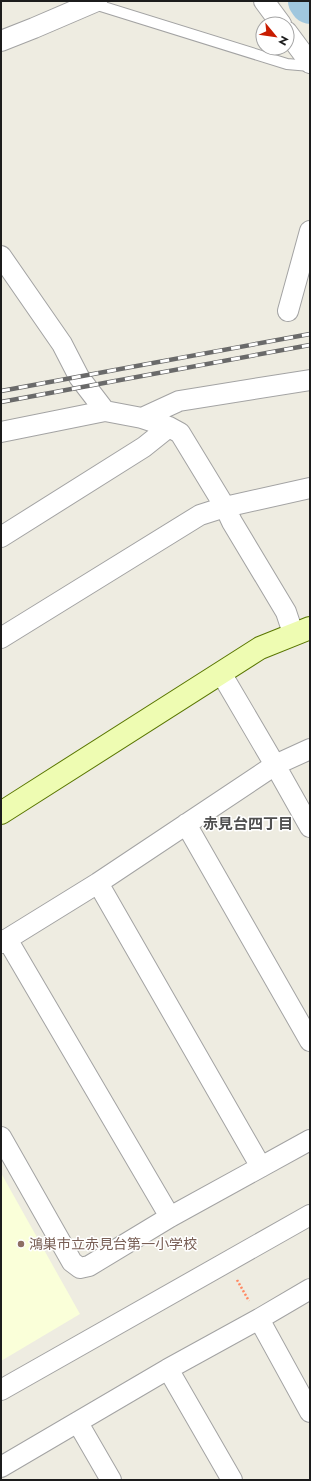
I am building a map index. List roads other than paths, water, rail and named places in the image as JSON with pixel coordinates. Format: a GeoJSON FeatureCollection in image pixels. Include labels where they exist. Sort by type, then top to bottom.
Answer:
{"type":"FeatureCollection","features":[{"type":"Feature","properties":{"kind":"street"},"geometry":{"type":"LineString","coordinates":[[264,1],[275,16]]}},
{"type":"Feature","properties":{"kind":"street"},"geometry":{"type":"LineString","coordinates":[[1,40],[34,28],[94,2]]}},
{"type":"Feature","properties":{"kind":"street"},"geometry":{"type":"LineString","coordinates":[[295,43],[310,64]]}},
{"type":"Feature","properties":{"kind":"street"},"geometry":{"type":"LineString","coordinates":[[288,311],[310,231]]}},
{"type":"Feature","properties":{"kind":"street"},"geometry":{"type":"LineString","coordinates":[[1,256],[62,344],[79,377],[106,411]]}},
{"type":"Feature","properties":{"kind":"street"},"geometry":{"type":"LineString","coordinates":[[142,418],[179,400],[310,380]]}},
{"type":"Feature","properties":{"kind":"street"},"geometry":{"type":"LineString","coordinates":[[1,432],[106,411],[142,418],[169,427],[180,433],[286,612],[301,631],[260,648],[1,812]]}},
{"type":"Feature","properties":{"kind":"street"},"geometry":{"type":"LineString","coordinates":[[1,537],[144,447],[169,427]]}},
{"type":"Feature","properties":{"kind":"street"},"geometry":{"type":"LineString","coordinates":[[1,638],[200,516],[225,507],[310,488]]}},
{"type":"Feature","properties":{"kind":"street"},"geometry":{"type":"LineString","coordinates":[[220,673],[275,765],[310,828]]}},
{"type":"Feature","properties":{"kind":"street"},"geometry":{"type":"LineString","coordinates":[[170,1217],[4,941],[98,883],[275,765],[310,749]]}},
{"type":"Feature","properties":{"kind":"street"},"geometry":{"type":"LineString","coordinates":[[186,824],[305,1021],[310,1041]]}},
{"type":"Feature","properties":{"kind":"street"},"geometry":{"type":"LineString","coordinates":[[98,883],[261,1167]]}},
{"type":"Feature","properties":{"kind":"street"},"geometry":{"type":"LineString","coordinates":[[1,1137],[72,1262],[80,1268],[89,1266],[170,1217],[310,1140]]}},
{"type":"Feature","properties":{"kind":"street"},"geometry":{"type":"LineString","coordinates":[[1,1390],[310,1214]]}},
{"type":"Feature","properties":{"kind":"street"},"geometry":{"type":"LineString","coordinates":[[1,1467],[168,1369],[310,1289]]}},
{"type":"Feature","properties":{"kind":"street"},"geometry":{"type":"LineString","coordinates":[[259,1319],[310,1412]]}},
{"type":"Feature","properties":{"kind":"street"},"geometry":{"type":"LineString","coordinates":[[168,1369],[232,1480]]}},
{"type":"Feature","properties":{"kind":"street"},"geometry":{"type":"LineString","coordinates":[[78,1423],[111,1480]]}},
{"type":"Feature","properties":{"kind":"lane"},"geometry":{"type":"LineString","coordinates":[[94,2],[287,64],[310,64]]}},
{"type":"Feature","properties":{"kind":"railway"},"geometry":{"type":"LineString","coordinates":[[1,391],[310,334]]}},
{"type":"Feature","properties":{"kind":"railway"},"geometry":{"type":"LineString","coordinates":[[1,402],[310,345]]}},
{"type":"Feature","properties":{"kind":"place","name":"鴻巣市立赤見台第一小学校"},"geometry":{"type":"Point","coordinates":[21,1244]}},
{"type":"Feature","properties":{"kind":"district","name":"赤見台四丁目"},"geometry":{"type":"Point","coordinates":[248,824]}}]}
